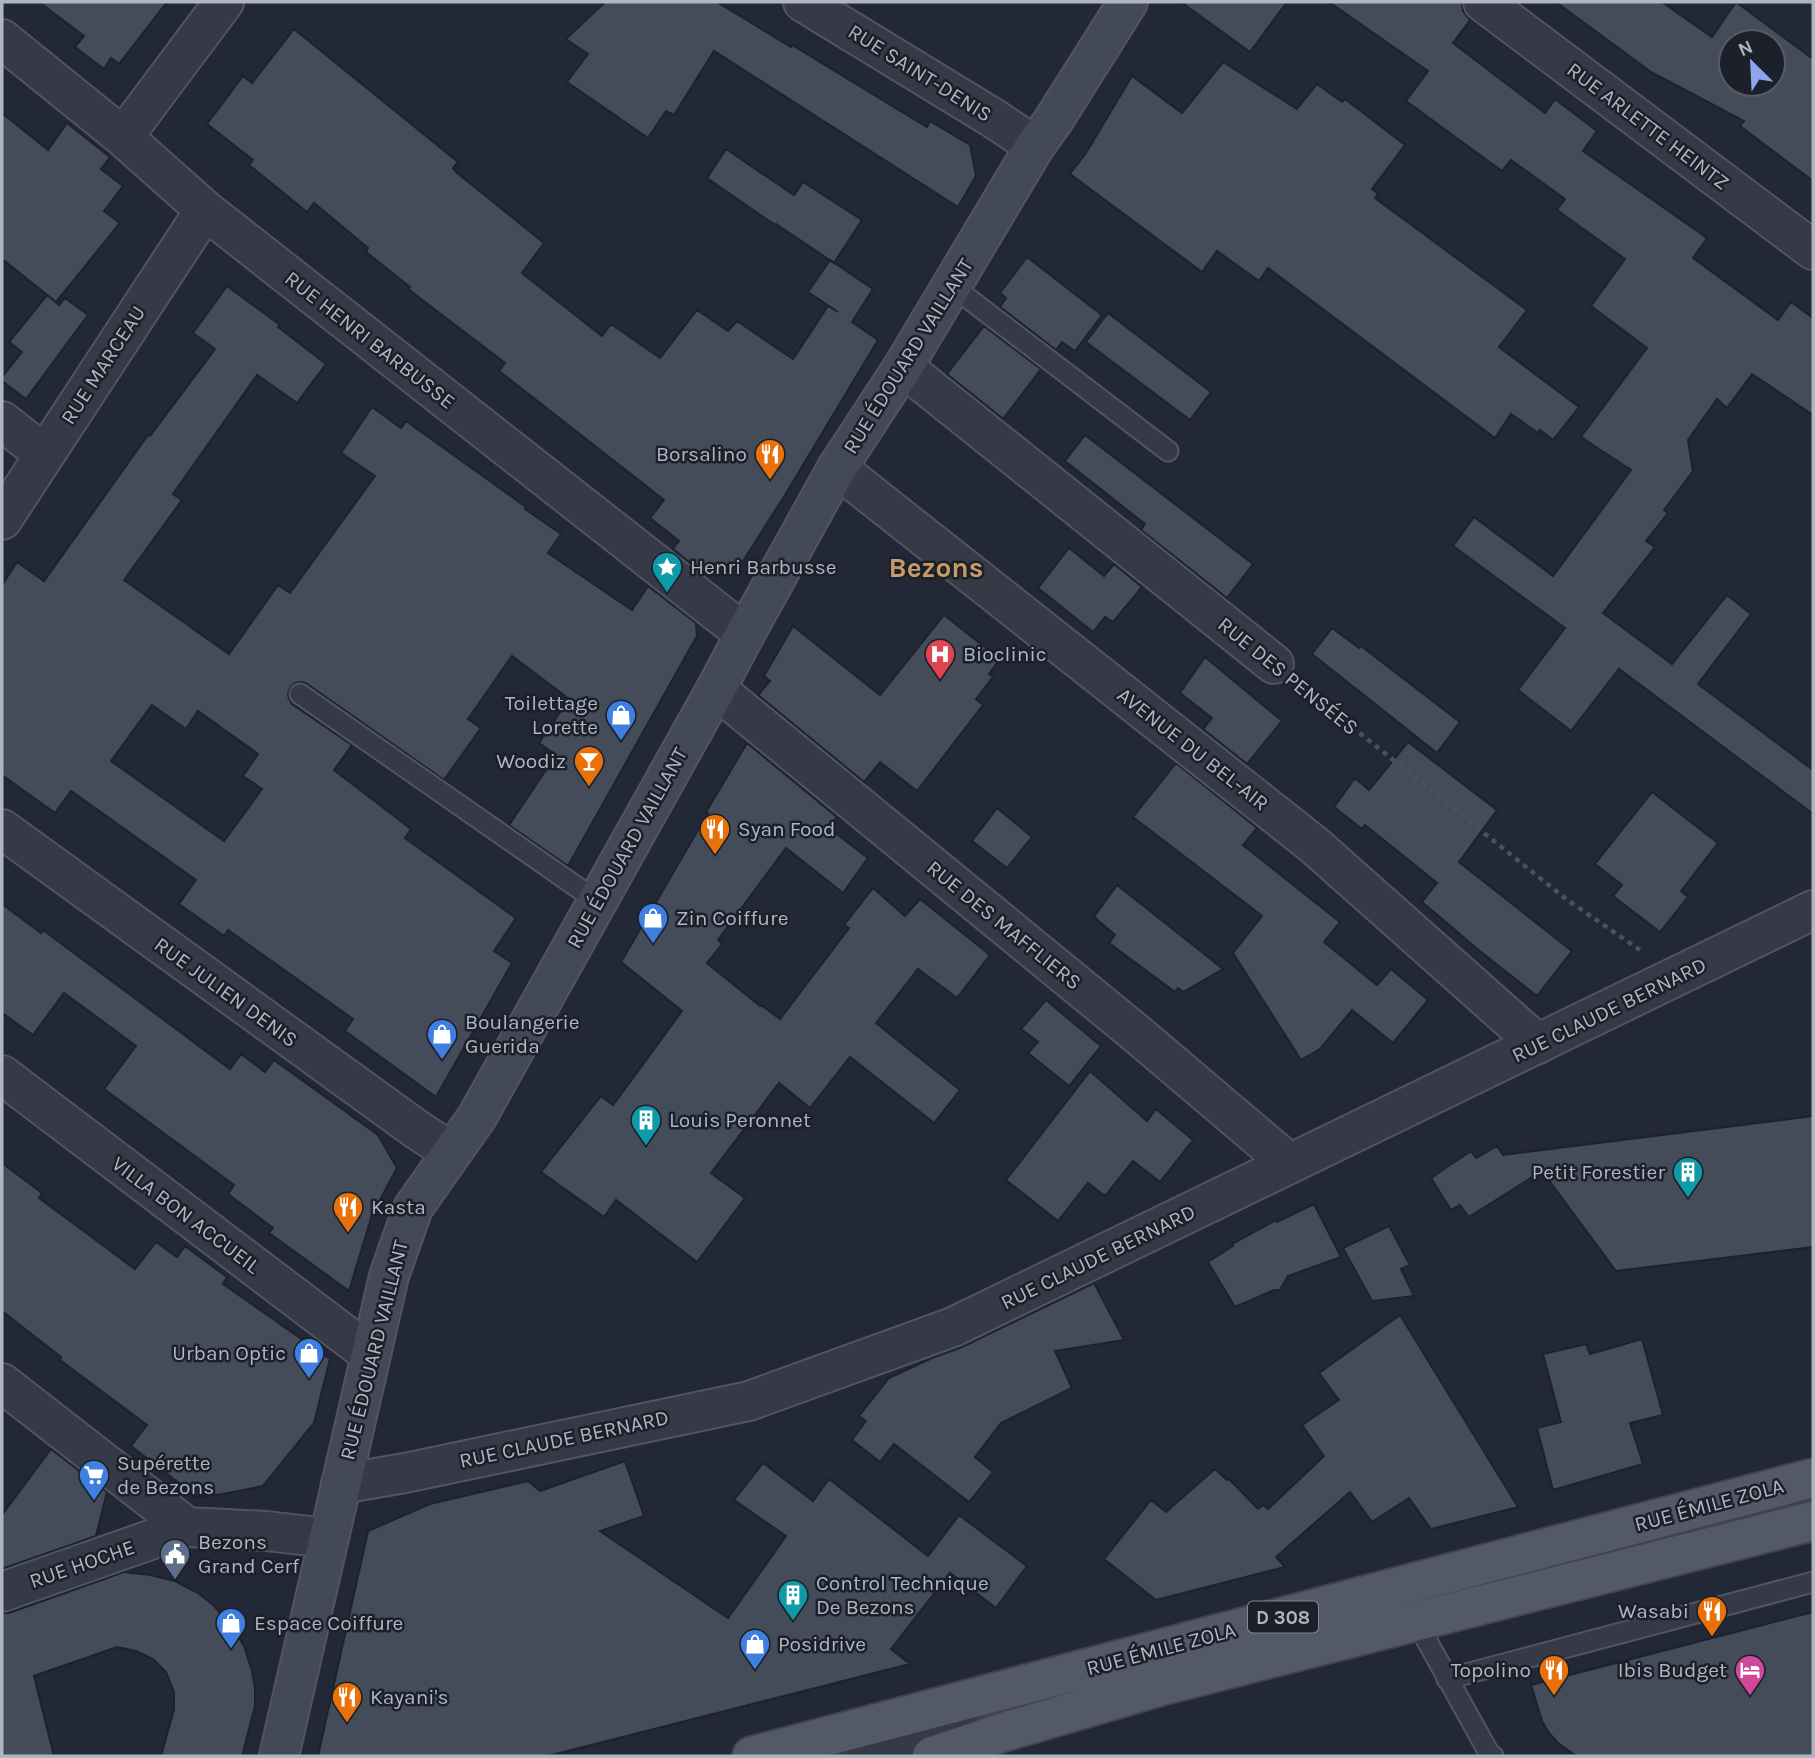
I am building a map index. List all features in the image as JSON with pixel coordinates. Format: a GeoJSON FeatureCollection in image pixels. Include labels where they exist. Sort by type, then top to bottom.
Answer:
{"type":"FeatureCollection","features":[{"type":"Feature","properties":{"kind":"main road","name":"RUE ÉMILE ZOLA"},"geometry":{"type":"LineString","coordinates":[[752,1756],[1813,1478]]}},
{"type":"Feature","properties":{"kind":"main road","name":"RUE ÉMILE ZOLA"},"geometry":{"type":"LineString","coordinates":[[932,1756],[1161,1686],[1813,1521]]}},
{"type":"Feature","properties":{"kind":"street"},"geometry":{"type":"LineString","coordinates":[[123,137],[224,2]]}},
{"type":"Feature","properties":{"kind":"street","name":"RUE SAINT-DENIS"},"geometry":{"type":"LineString","coordinates":[[803,2],[1035,146]]}},
{"type":"Feature","properties":{"kind":"street","name":"RUE ÉDOUARD VAILLANT"},"geometry":{"type":"LineString","coordinates":[[279,1756],[370,1354],[389,1276],[412,1208],[477,1116],[837,468],[904,367],[1035,146],[1128,2]]}},
{"type":"Feature","properties":{"kind":"street","name":"RUE ARLETTE HEINTZ"},"geometry":{"type":"LineString","coordinates":[[1483,2],[1813,250]]}},
{"type":"Feature","properties":{"kind":"street","name":"RUE HENRI BARBUSSE"},"geometry":{"type":"LineString","coordinates":[[2,39],[123,137],[205,210],[745,634]]}},
{"type":"Feature","properties":{"kind":"street","name":"RUE MARCEAU"},"geometry":{"type":"LineString","coordinates":[[2,520],[205,210]]}},
{"type":"Feature","properties":{"kind":"street","name":"RUE DES PENSÉES"},"geometry":{"type":"LineString","coordinates":[[904,367],[1274,664]]}},
{"type":"Feature","properties":{"kind":"street"},"geometry":{"type":"LineString","coordinates":[[2,421],[44,454]]}},
{"type":"Feature","properties":{"kind":"street","name":"AVENUE DU BEL-AIR"},"geometry":{"type":"LineString","coordinates":[[837,468],[1314,845],[1538,1044]]}},
{"type":"Feature","properties":{"kind":"street","name":"RUE DES MAFFLIERS"},"geometry":{"type":"LineString","coordinates":[[716,689],[1138,1034],[1290,1164]]}},
{"type":"Feature","properties":{"kind":"street","name":"RUE JULIEN DENIS"},"geometry":{"type":"LineString","coordinates":[[2,830],[450,1152]]}},
{"type":"Feature","properties":{"kind":"street","name":"RUE CLAUDE BERNARD"},"geometry":{"type":"LineString","coordinates":[[341,1484],[749,1401],[953,1327],[1813,909]]}},
{"type":"Feature","properties":{"kind":"street","name":"VILLA BON ACCUEIL"},"geometry":{"type":"LineString","coordinates":[[2,1075],[370,1354]]}},
{"type":"Feature","properties":{"kind":"street"},"geometry":{"type":"LineString","coordinates":[[2,1382],[187,1527]]}},
{"type":"Feature","properties":{"kind":"street","name":"RUE HOCHE"},"geometry":{"type":"LineString","coordinates":[[2,1592],[187,1527],[266,1531],[328,1538]]}},
{"type":"Feature","properties":{"kind":"street"},"geometry":{"type":"LineString","coordinates":[[849,1756],[888,1746],[997,1692]]}},
{"type":"Feature","properties":{"kind":"lane"},"geometry":{"type":"LineString","coordinates":[[952,286],[1168,451]]}},
{"type":"Feature","properties":{"kind":"lane"},"geometry":{"type":"LineString","coordinates":[[300,694],[597,901]]}},
{"type":"Feature","properties":{"kind":"lane"},"geometry":{"type":"LineString","coordinates":[[1447,1679],[1813,1582]]}},
{"type":"Feature","properties":{"kind":"lane"},"geometry":{"type":"LineString","coordinates":[[1416,1621],[1493,1756]]}},
{"type":"Feature","properties":{"kind":"path","name":"RUE DES PENSÉES"},"geometry":{"type":"LineString","coordinates":[[1274,664],[1566,899],[1678,976]]}},
{"type":"Feature","properties":{"kind":"building"},"geometry":{"type":"Polygon","coordinates":[[[39,2],[167,2],[119,64],[111,58],[104,69],[75,47],[84,36],[39,2]]]}},
{"type":"Feature","properties":{"kind":"building"},"geometry":{"type":"Polygon","coordinates":[[[605,2],[717,2],[927,127],[930,121],[970,145],[976,176],[958,207],[714,51],[674,115],[666,111],[648,138],[567,82],[588,54],[566,39],[605,2]]]}},
{"type":"Feature","properties":{"kind":"building"},"geometry":{"type":"Polygon","coordinates":[[[1181,2],[1287,2],[1250,52],[1181,2]]]}},
{"type":"Feature","properties":{"kind":"building"},"geometry":{"type":"Polygon","coordinates":[[[1329,2],[1462,2],[1463,11],[1470,20],[1453,43],[1545,113],[1555,99],[1597,131],[1583,151],[1707,238],[1693,258],[1778,320],[1791,302],[1813,318],[1813,415],[1752,374],[1727,408],[1717,399],[1688,440],[1693,471],[1664,510],[1668,513],[1646,541],[1655,547],[1603,613],[1672,664],[1727,595],[1751,614],[1698,684],[1813,770],[1813,814],[1619,669],[1571,731],[1518,690],[1565,628],[1453,546],[1474,517],[1553,576],[1631,470],[1581,437],[1647,348],[1591,306],[1625,259],[1557,210],[1565,199],[1511,160],[1502,171],[1406,101],[1428,71],[1329,2]]]}},
{"type":"Feature","properties":{"kind":"building"},"geometry":{"type":"Polygon","coordinates":[[[1556,2],[1662,2],[1712,37],[1717,30],[1717,98],[1787,98],[1787,40],[1813,59],[1813,181],[1740,126],[1744,121],[1651,72],[1556,2]]]}},
{"type":"Feature","properties":{"kind":"building"},"geometry":{"type":"Polygon","coordinates":[[[1736,2],[1771,28],[1718,28],[1736,2]]]}},
{"type":"Feature","properties":{"kind":"building"},"geometry":{"type":"Polygon","coordinates":[[[294,29],[458,162],[453,168],[456,172],[544,243],[522,273],[602,336],[611,324],[660,358],[697,310],[728,331],[737,321],[793,359],[828,306],[838,312],[808,292],[830,260],[873,289],[852,322],[878,340],[738,569],[703,573],[673,549],[679,541],[650,518],[664,500],[499,371],[505,363],[408,289],[410,287],[366,252],[368,248],[314,203],[307,212],[249,165],[253,160],[207,124],[243,76],[252,83],[294,29]]]}},
{"type":"Feature","properties":{"kind":"building"},"geometry":{"type":"Polygon","coordinates":[[[1223,62],[1297,109],[1317,84],[1342,102],[1345,99],[1405,145],[1372,189],[1378,194],[1375,198],[1527,310],[1499,347],[1579,407],[1553,440],[1511,414],[1495,438],[1268,268],[1259,281],[1217,251],[1202,272],[1070,174],[1086,153],[1132,76],[1182,113],[1223,62]]]}},
{"type":"Feature","properties":{"kind":"building"},"geometry":{"type":"Polygon","coordinates":[[[2,113],[48,150],[67,123],[110,157],[101,169],[123,186],[104,211],[120,223],[56,302],[2,259],[2,113]]]}},
{"type":"Feature","properties":{"kind":"building"},"geometry":{"type":"Polygon","coordinates":[[[726,149],[794,195],[803,182],[862,220],[834,263],[707,178],[726,149]]]}},
{"type":"Feature","properties":{"kind":"building"},"geometry":{"type":"Polygon","coordinates":[[[1027,257],[1102,315],[1075,351],[1062,342],[1056,350],[1000,307],[1006,298],[1000,293],[1027,257]]]}},
{"type":"Feature","properties":{"kind":"building"},"geometry":{"type":"Polygon","coordinates":[[[227,286],[280,325],[278,327],[326,364],[297,403],[257,375],[173,494],[182,500],[124,580],[229,654],[278,585],[290,593],[375,476],[341,453],[372,407],[401,428],[406,421],[561,534],[548,553],[632,610],[648,586],[696,623],[697,636],[568,866],[509,825],[556,755],[539,743],[569,699],[512,656],[468,719],[481,728],[444,780],[307,684],[295,683],[290,688],[288,694],[292,704],[352,745],[334,770],[411,829],[405,838],[516,918],[494,951],[512,963],[436,1097],[345,1031],[353,1019],[228,930],[224,936],[179,904],[196,880],[71,791],[55,813],[2,775],[2,585],[17,562],[44,581],[148,435],[150,436],[215,349],[193,333],[227,286]],[[152,705],[111,761],[224,841],[262,789],[243,776],[258,754],[198,711],[186,729],[152,705]]]}},
{"type":"Feature","properties":{"kind":"building"},"geometry":{"type":"Polygon","coordinates":[[[47,295],[59,305],[65,298],[88,315],[26,399],[2,381],[2,377],[22,352],[9,342],[47,295]]]}},
{"type":"Feature","properties":{"kind":"building"},"geometry":{"type":"Polygon","coordinates":[[[1108,313],[1211,392],[1190,420],[1086,342],[1108,313]]]}},
{"type":"Feature","properties":{"kind":"building"},"geometry":{"type":"Polygon","coordinates":[[[984,326],[1041,369],[1003,419],[947,374],[984,326]]]}},
{"type":"Feature","properties":{"kind":"building"},"geometry":{"type":"Polygon","coordinates":[[[1085,435],[1253,564],[1227,598],[1141,530],[1145,524],[1065,461],[1085,435]]]}},
{"type":"Feature","properties":{"kind":"building"},"geometry":{"type":"Polygon","coordinates":[[[1069,548],[1104,576],[1114,564],[1142,587],[1113,622],[1105,617],[1093,632],[1038,588],[1069,548]]]}},
{"type":"Feature","properties":{"kind":"building"},"geometry":{"type":"Polygon","coordinates":[[[944,615],[1000,659],[989,674],[993,677],[976,699],[983,705],[917,791],[880,762],[864,782],[758,695],[770,681],[764,676],[793,626],[880,695],[944,615]]]}},
{"type":"Feature","properties":{"kind":"building"},"geometry":{"type":"Polygon","coordinates":[[[1332,628],[1359,648],[1361,646],[1460,722],[1437,753],[1312,654],[1332,628]]]}},
{"type":"Feature","properties":{"kind":"building"},"geometry":{"type":"Polygon","coordinates":[[[1205,657],[1282,721],[1247,764],[1203,729],[1212,718],[1180,693],[1205,657]]]}},
{"type":"Feature","properties":{"kind":"building"},"geometry":{"type":"Polygon","coordinates":[[[1408,742],[1497,810],[1459,862],[1572,951],[1537,996],[1422,902],[1437,883],[1365,825],[1362,829],[1334,807],[1355,778],[1369,790],[1408,742]]]}},
{"type":"Feature","properties":{"kind":"building"},"geometry":{"type":"Polygon","coordinates":[[[747,743],[837,817],[829,828],[868,858],[843,893],[786,848],[718,940],[722,944],[707,963],[780,1019],[849,928],[844,925],[873,888],[905,916],[920,899],[990,955],[957,998],[918,969],[876,1023],[960,1090],[934,1123],[850,1057],[810,1108],[779,1083],[711,1173],[745,1198],[697,1262],[616,1200],[604,1217],[541,1172],[601,1096],[613,1105],[682,1011],[621,962],[747,743]]]}},
{"type":"Feature","properties":{"kind":"building"},"geometry":{"type":"Polygon","coordinates":[[[1176,763],[1257,828],[1243,845],[1340,922],[1324,942],[1377,985],[1391,969],[1428,1000],[1393,1043],[1352,1010],[1320,1049],[1301,1060],[1233,953],[1262,916],[1133,817],[1176,763]]]}},
{"type":"Feature","properties":{"kind":"building"},"geometry":{"type":"Polygon","coordinates":[[[1652,792],[1718,843],[1681,891],[1688,897],[1660,932],[1613,896],[1622,885],[1595,864],[1652,792]]]}},
{"type":"Feature","properties":{"kind":"building"},"geometry":{"type":"Polygon","coordinates":[[[997,808],[1032,837],[1007,868],[972,841],[997,808]]]}},
{"type":"Feature","properties":{"kind":"building"},"geometry":{"type":"Polygon","coordinates":[[[1117,885],[1223,969],[1183,992],[1178,988],[1175,992],[1109,943],[1115,935],[1094,917],[1117,885]]]}},
{"type":"Feature","properties":{"kind":"building"},"geometry":{"type":"Polygon","coordinates":[[[2,904],[41,933],[43,930],[230,1069],[241,1054],[265,1072],[274,1060],[378,1135],[397,1168],[372,1215],[349,1291],[269,1233],[273,1228],[228,1194],[234,1185],[104,1089],[136,1046],[64,993],[33,1035],[2,1013],[2,904]]]}},
{"type":"Feature","properties":{"kind":"building"},"geometry":{"type":"Polygon","coordinates":[[[1046,1000],[1101,1046],[1069,1086],[1028,1053],[1038,1042],[1021,1029],[1046,1000]]]}},
{"type":"Feature","properties":{"kind":"building"},"geometry":{"type":"Polygon","coordinates":[[[1090,1071],[1147,1121],[1156,1109],[1193,1140],[1160,1182],[1133,1161],[1105,1196],[1088,1183],[1058,1221],[1006,1180],[1090,1071]]]}},
{"type":"Feature","properties":{"kind":"building","name":"Petit Forestier"},"geometry":{"type":"Polygon","coordinates":[[[1813,1116],[1813,1247],[1616,1271],[1542,1171],[1469,1217],[1460,1205],[1451,1210],[1431,1178],[1471,1151],[1476,1158],[1497,1146],[1503,1155],[1813,1116]]]}},
{"type":"Feature","properties":{"kind":"building"},"geometry":{"type":"Polygon","coordinates":[[[2,1163],[42,1193],[39,1198],[135,1269],[156,1242],[177,1257],[185,1246],[227,1277],[223,1284],[330,1359],[314,1423],[263,1486],[197,1497],[131,1446],[147,1425],[60,1360],[61,1357],[2,1311],[2,1163]]]}},
{"type":"Feature","properties":{"kind":"building"},"geometry":{"type":"Polygon","coordinates":[[[1314,1204],[1341,1257],[1288,1276],[1280,1290],[1274,1290],[1235,1307],[1208,1262],[1233,1246],[1232,1244],[1276,1220],[1277,1222],[1314,1204]]]}},
{"type":"Feature","properties":{"kind":"building"},"geometry":{"type":"Polygon","coordinates":[[[1389,1226],[1410,1265],[1401,1269],[1414,1296],[1372,1301],[1343,1248],[1389,1226]]]}},
{"type":"Feature","properties":{"kind":"building"},"geometry":{"type":"Polygon","coordinates":[[[1094,1283],[1124,1340],[1055,1351],[1072,1388],[1001,1423],[975,1457],[993,1472],[969,1502],[894,1444],[880,1462],[852,1440],[866,1421],[859,1416],[889,1378],[962,1347],[1094,1283]]]}},
{"type":"Feature","properties":{"kind":"building"},"geometry":{"type":"Polygon","coordinates":[[[1400,1315],[1518,1507],[1431,1529],[1409,1498],[1372,1522],[1350,1492],[1276,1557],[1285,1567],[1156,1600],[1104,1559],[1151,1500],[1166,1512],[1215,1469],[1229,1479],[1258,1509],[1263,1505],[1268,1509],[1324,1456],[1302,1425],[1339,1400],[1319,1373],[1400,1315]]]}},
{"type":"Feature","properties":{"kind":"building"},"geometry":{"type":"Polygon","coordinates":[[[1642,1339],[1663,1415],[1630,1423],[1643,1464],[1553,1490],[1537,1428],[1561,1422],[1543,1354],[1586,1344],[1590,1354],[1642,1339]]]}},
{"type":"Feature","properties":{"kind":"building"},"geometry":{"type":"Polygon","coordinates":[[[51,1449],[107,1492],[96,1536],[2,1569],[2,1515],[51,1449]]]}},
{"type":"Feature","properties":{"kind":"building"},"geometry":{"type":"Polygon","coordinates":[[[625,1461],[644,1516],[600,1531],[728,1618],[786,1536],[734,1500],[763,1463],[813,1501],[829,1479],[928,1556],[959,1515],[1027,1566],[996,1608],[950,1573],[891,1649],[910,1664],[548,1756],[318,1756],[368,1531],[430,1504],[528,1481],[540,1491],[625,1461]]]}},
{"type":"Feature","properties":{"kind":"building"},"geometry":{"type":"Polygon","coordinates":[[[124,1572],[175,1581],[198,1593],[230,1623],[244,1646],[255,1688],[255,1706],[242,1756],[161,1756],[174,1709],[174,1692],[166,1672],[153,1659],[136,1651],[117,1647],[34,1676],[54,1756],[2,1756],[2,1613],[9,1613],[124,1572]]]}},
{"type":"Feature","properties":{"kind":"building"},"geometry":{"type":"Polygon","coordinates":[[[1813,1612],[1813,1756],[1576,1756],[1558,1743],[1542,1721],[1531,1685],[1813,1612]]]}},
{"type":"Feature","properties":{"kind":"place","name":"Borsalino"},"geometry":{"type":"Point","coordinates":[770,481]}},
{"type":"Feature","properties":{"kind":"place","name":"Henri Barbusse"},"geometry":{"type":"Point","coordinates":[667,594]}},
{"type":"Feature","properties":{"kind":"place","name":"Bioclinic"},"geometry":{"type":"Point","coordinates":[940,681]}},
{"type":"Feature","properties":{"kind":"place","name":"Toilettage Lorette"},"geometry":{"type":"Point","coordinates":[621,742]}},
{"type":"Feature","properties":{"kind":"place","name":"Woodiz"},"geometry":{"type":"Point","coordinates":[589,788]}},
{"type":"Feature","properties":{"kind":"place","name":"Syan Food"},"geometry":{"type":"Point","coordinates":[715,856]}},
{"type":"Feature","properties":{"kind":"place","name":"Zin Coiffure"},"geometry":{"type":"Point","coordinates":[653,945]}},
{"type":"Feature","properties":{"kind":"place","name":"Boulangerie Guerida"},"geometry":{"type":"Point","coordinates":[442,1061]}},
{"type":"Feature","properties":{"kind":"place","name":"Louis Peronnet"},"geometry":{"type":"Point","coordinates":[646,1147]}},
{"type":"Feature","properties":{"kind":"place","name":"Petit Forestier"},"geometry":{"type":"Point","coordinates":[1688,1199]}},
{"type":"Feature","properties":{"kind":"place","name":"Kasta"},"geometry":{"type":"Point","coordinates":[348,1234]}},
{"type":"Feature","properties":{"kind":"place","name":"Urban Optic"},"geometry":{"type":"Point","coordinates":[309,1380]}},
{"type":"Feature","properties":{"kind":"place","name":"Supérette de Bezons"},"geometry":{"type":"Point","coordinates":[94,1502]}},
{"type":"Feature","properties":{"kind":"place","name":"Bezons Grand Cerf"},"geometry":{"type":"Point","coordinates":[175,1581]}},
{"type":"Feature","properties":{"kind":"place","name":"Control Technique De Bezons"},"geometry":{"type":"Point","coordinates":[793,1622]}},
{"type":"Feature","properties":{"kind":"place","name":"Wasabi"},"geometry":{"type":"Point","coordinates":[1712,1638]}},
{"type":"Feature","properties":{"kind":"place","name":"Espace Coiffure"},"geometry":{"type":"Point","coordinates":[231,1650]}},
{"type":"Feature","properties":{"kind":"place","name":"Posidrive"},"geometry":{"type":"Point","coordinates":[755,1671]}},
{"type":"Feature","properties":{"kind":"place","name":"Topolino"},"geometry":{"type":"Point","coordinates":[1554,1697]}},
{"type":"Feature","properties":{"kind":"place","name":"Ibis Budget"},"geometry":{"type":"Point","coordinates":[1750,1697]}},
{"type":"Feature","properties":{"kind":"place","name":"Kayani's"},"geometry":{"type":"Point","coordinates":[347,1724]}},
{"type":"Feature","properties":{"kind":"district","name":"Bezons"},"geometry":{"type":"Point","coordinates":[936,567]}}]}
